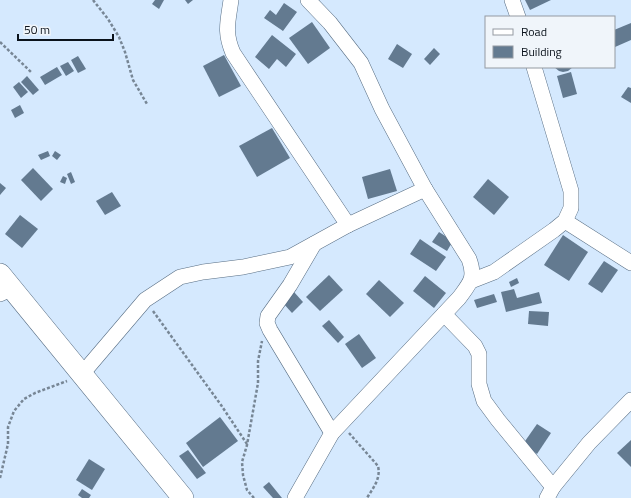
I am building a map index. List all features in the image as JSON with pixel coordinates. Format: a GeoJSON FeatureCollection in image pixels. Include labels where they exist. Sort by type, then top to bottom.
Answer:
{"type":"FeatureCollection","features":[{"type":"Feature","properties":{"kind":"street"},"geometry":{"type":"LineString","coordinates":[[231,0],[227,26],[228,40],[233,53],[348,225]]}},
{"type":"Feature","properties":{"kind":"street"},"geometry":{"type":"LineString","coordinates":[[308,0],[330,23],[361,63],[382,110],[425,189],[469,259],[473,270],[472,281]]}},
{"type":"Feature","properties":{"kind":"street"},"geometry":{"type":"LineString","coordinates":[[512,0],[518,16]]}},
{"type":"Feature","properties":{"kind":"street"},"geometry":{"type":"LineString","coordinates":[[295,498],[337,428],[459,298],[472,281],[494,272],[565,221],[571,208],[571,191],[534,68]]}},
{"type":"Feature","properties":{"kind":"street"},"geometry":{"type":"LineString","coordinates":[[82,374],[145,300],[180,277],[243,267],[290,257],[348,225],[425,189]]}},
{"type":"Feature","properties":{"kind":"street"},"geometry":{"type":"LineString","coordinates":[[565,221],[631,263]]}},
{"type":"Feature","properties":{"kind":"street"},"geometry":{"type":"LineString","coordinates":[[314,243],[290,285],[268,316],[267,323],[270,330],[337,428]]}},
{"type":"Feature","properties":{"kind":"street"},"geometry":{"type":"LineString","coordinates":[[4,286],[82,374],[183,498]]}},
{"type":"Feature","properties":{"kind":"street"},"geometry":{"type":"LineString","coordinates":[[444,314],[475,346],[479,354],[479,384],[484,401],[550,492],[589,443],[631,400]]}},
{"type":"Feature","properties":{"kind":"path"},"geometry":{"type":"LineString","coordinates":[[93,0],[108,18],[119,37],[133,80],[147,104]]}},
{"type":"Feature","properties":{"kind":"path"},"geometry":{"type":"LineString","coordinates":[[0,42],[32,73]]}},
{"type":"Feature","properties":{"kind":"path"},"geometry":{"type":"LineString","coordinates":[[145,300],[221,405],[247,445]]}},
{"type":"Feature","properties":{"kind":"path"},"geometry":{"type":"LineString","coordinates":[[254,498],[247,490],[243,475],[242,462],[247,445],[258,383],[258,361],[267,323]]}},
{"type":"Feature","properties":{"kind":"path"},"geometry":{"type":"LineString","coordinates":[[0,478],[8,444],[8,427],[14,411],[24,399],[35,393],[60,385],[82,374]]}},
{"type":"Feature","properties":{"kind":"path"},"geometry":{"type":"LineString","coordinates":[[337,428],[378,466],[378,479],[367,498]]}},
{"type":"Feature","properties":{"kind":"building"},"geometry":{"type":"Polygon","coordinates":[[[155,0],[164,0],[159,9],[152,4],[155,0]]]}},
{"type":"Feature","properties":{"kind":"building"},"geometry":{"type":"Polygon","coordinates":[[[185,0],[193,0],[188,4],[185,0]]]}},
{"type":"Feature","properties":{"kind":"building"},"geometry":{"type":"Polygon","coordinates":[[[525,0],[551,0],[530,10],[525,0]]]}},
{"type":"Feature","properties":{"kind":"building"},"geometry":{"type":"Polygon","coordinates":[[[284,3],[297,12],[283,31],[264,18],[270,10],[276,15],[284,3]]]}},
{"type":"Feature","properties":{"kind":"building"},"geometry":{"type":"Polygon","coordinates":[[[312,22],[330,48],[308,64],[289,38],[312,22]]]}},
{"type":"Feature","properties":{"kind":"building"},"geometry":{"type":"Polygon","coordinates":[[[631,23],[631,40],[615,47],[615,30],[631,23]]]}},
{"type":"Feature","properties":{"kind":"building"},"geometry":{"type":"Polygon","coordinates":[[[272,35],[296,54],[286,67],[277,59],[269,69],[255,57],[272,35]]]}},
{"type":"Feature","properties":{"kind":"building"},"geometry":{"type":"Polygon","coordinates":[[[397,44],[412,54],[403,68],[388,59],[397,44]]]}},
{"type":"Feature","properties":{"kind":"building"},"geometry":{"type":"Polygon","coordinates":[[[434,48],[440,54],[430,65],[424,59],[434,48]]]}},
{"type":"Feature","properties":{"kind":"building"},"geometry":{"type":"Polygon","coordinates":[[[224,55],[241,86],[219,97],[203,66],[224,55]]]}},
{"type":"Feature","properties":{"kind":"building"},"geometry":{"type":"Polygon","coordinates":[[[78,56],[86,69],[78,73],[71,60],[78,56]]]}},
{"type":"Feature","properties":{"kind":"building"},"geometry":{"type":"Polygon","coordinates":[[[68,62],[74,71],[66,76],[60,66],[68,62]]]}},
{"type":"Feature","properties":{"kind":"building"},"geometry":{"type":"Polygon","coordinates":[[[57,67],[62,75],[45,85],[40,77],[57,67]]]}},
{"type":"Feature","properties":{"kind":"building"},"geometry":{"type":"Polygon","coordinates":[[[555,68],[572,68],[568,71],[559,71],[555,68]]]}},
{"type":"Feature","properties":{"kind":"building"},"geometry":{"type":"Polygon","coordinates":[[[571,72],[577,94],[563,98],[557,76],[571,72]]]}},
{"type":"Feature","properties":{"kind":"building"},"geometry":{"type":"Polygon","coordinates":[[[27,76],[39,90],[33,95],[21,82],[27,76]]]}},
{"type":"Feature","properties":{"kind":"building"},"geometry":{"type":"Polygon","coordinates":[[[19,82],[28,92],[21,98],[13,87],[19,82]]]}},
{"type":"Feature","properties":{"kind":"building"},"geometry":{"type":"Polygon","coordinates":[[[628,87],[631,88],[631,103],[621,97],[628,87]]]}},
{"type":"Feature","properties":{"kind":"building"},"geometry":{"type":"Polygon","coordinates":[[[20,105],[24,113],[15,118],[11,110],[20,105]]]}},
{"type":"Feature","properties":{"kind":"building"},"geometry":{"type":"Polygon","coordinates":[[[272,128],[290,158],[257,177],[239,146],[272,128]]]}},
{"type":"Feature","properties":{"kind":"building"},"geometry":{"type":"Polygon","coordinates":[[[48,151],[50,156],[41,160],[38,155],[48,151]]]}},
{"type":"Feature","properties":{"kind":"building"},"geometry":{"type":"Polygon","coordinates":[[[55,151],[61,155],[57,160],[52,156],[55,151]]]}},
{"type":"Feature","properties":{"kind":"building"},"geometry":{"type":"Polygon","coordinates":[[[33,168],[53,189],[41,201],[21,180],[33,168]]]}},
{"type":"Feature","properties":{"kind":"building"},"geometry":{"type":"Polygon","coordinates":[[[390,169],[397,191],[368,199],[362,177],[390,169]]]}},
{"type":"Feature","properties":{"kind":"building"},"geometry":{"type":"Polygon","coordinates":[[[71,172],[75,182],[71,184],[67,174],[71,172]]]}},
{"type":"Feature","properties":{"kind":"building"},"geometry":{"type":"Polygon","coordinates":[[[63,176],[67,178],[65,184],[60,182],[63,176]]]}},
{"type":"Feature","properties":{"kind":"building"},"geometry":{"type":"Polygon","coordinates":[[[488,179],[509,197],[494,215],[473,197],[488,179]]]}},
{"type":"Feature","properties":{"kind":"building"},"geometry":{"type":"Polygon","coordinates":[[[0,183],[6,188],[0,195],[0,183]]]}},
{"type":"Feature","properties":{"kind":"building"},"geometry":{"type":"Polygon","coordinates":[[[112,192],[121,206],[105,215],[96,201],[112,192]]]}},
{"type":"Feature","properties":{"kind":"building"},"geometry":{"type":"Polygon","coordinates":[[[20,215],[38,229],[22,248],[5,234],[20,215]]]}},
{"type":"Feature","properties":{"kind":"building"},"geometry":{"type":"Polygon","coordinates":[[[439,232],[453,241],[447,251],[432,242],[439,232]]]}},
{"type":"Feature","properties":{"kind":"building"},"geometry":{"type":"Polygon","coordinates":[[[563,235],[588,252],[569,281],[544,265],[563,235]]]}},
{"type":"Feature","properties":{"kind":"building"},"geometry":{"type":"Polygon","coordinates":[[[420,239],[446,257],[436,271],[410,254],[420,239]]]}},
{"type":"Feature","properties":{"kind":"building"},"geometry":{"type":"Polygon","coordinates":[[[604,261],[618,270],[602,293],[588,284],[604,261]]]}},
{"type":"Feature","properties":{"kind":"building"},"geometry":{"type":"Polygon","coordinates":[[[329,275],[343,290],[320,311],[306,297],[329,275]]]}},
{"type":"Feature","properties":{"kind":"building"},"geometry":{"type":"Polygon","coordinates":[[[425,276],[446,293],[434,308],[413,291],[425,276]]]}},
{"type":"Feature","properties":{"kind":"building"},"geometry":{"type":"Polygon","coordinates":[[[517,278],[519,283],[511,287],[509,282],[517,278]]]}},
{"type":"Feature","properties":{"kind":"building"},"geometry":{"type":"Polygon","coordinates":[[[379,280],[404,303],[390,317],[366,294],[379,280]]]}},
{"type":"Feature","properties":{"kind":"building"},"geometry":{"type":"Polygon","coordinates":[[[514,289],[517,298],[539,292],[542,303],[506,312],[501,292],[514,289]]]}},
{"type":"Feature","properties":{"kind":"building"},"geometry":{"type":"Polygon","coordinates":[[[294,292],[303,302],[292,313],[283,303],[294,292]]]}},
{"type":"Feature","properties":{"kind":"building"},"geometry":{"type":"Polygon","coordinates":[[[494,294],[497,302],[477,308],[474,300],[494,294]]]}},
{"type":"Feature","properties":{"kind":"building"},"geometry":{"type":"Polygon","coordinates":[[[529,311],[549,312],[548,326],[528,324],[529,311]]]}},
{"type":"Feature","properties":{"kind":"building"},"geometry":{"type":"Polygon","coordinates":[[[329,320],[344,337],[338,343],[322,326],[329,320]]]}},
{"type":"Feature","properties":{"kind":"building"},"geometry":{"type":"Polygon","coordinates":[[[359,334],[376,358],[362,368],[345,344],[359,334]]]}},
{"type":"Feature","properties":{"kind":"building"},"geometry":{"type":"Polygon","coordinates":[[[220,417],[238,441],[203,467],[186,443],[220,417]]]}},
{"type":"Feature","properties":{"kind":"building"},"geometry":{"type":"Polygon","coordinates":[[[537,424],[551,433],[537,454],[523,444],[537,424]]]}},
{"type":"Feature","properties":{"kind":"building"},"geometry":{"type":"Polygon","coordinates":[[[631,440],[631,467],[617,453],[631,440]]]}},
{"type":"Feature","properties":{"kind":"building"},"geometry":{"type":"Polygon","coordinates":[[[188,450],[206,473],[197,479],[179,456],[188,450]]]}},
{"type":"Feature","properties":{"kind":"building"},"geometry":{"type":"Polygon","coordinates":[[[89,459],[105,469],[92,490],[76,480],[89,459]]]}},
{"type":"Feature","properties":{"kind":"building"},"geometry":{"type":"Polygon","coordinates":[[[269,482],[282,498],[273,498],[263,487],[269,482]]]}},
{"type":"Feature","properties":{"kind":"building"},"geometry":{"type":"Polygon","coordinates":[[[82,489],[91,495],[89,498],[82,498],[78,495],[82,489]]]}}]}
